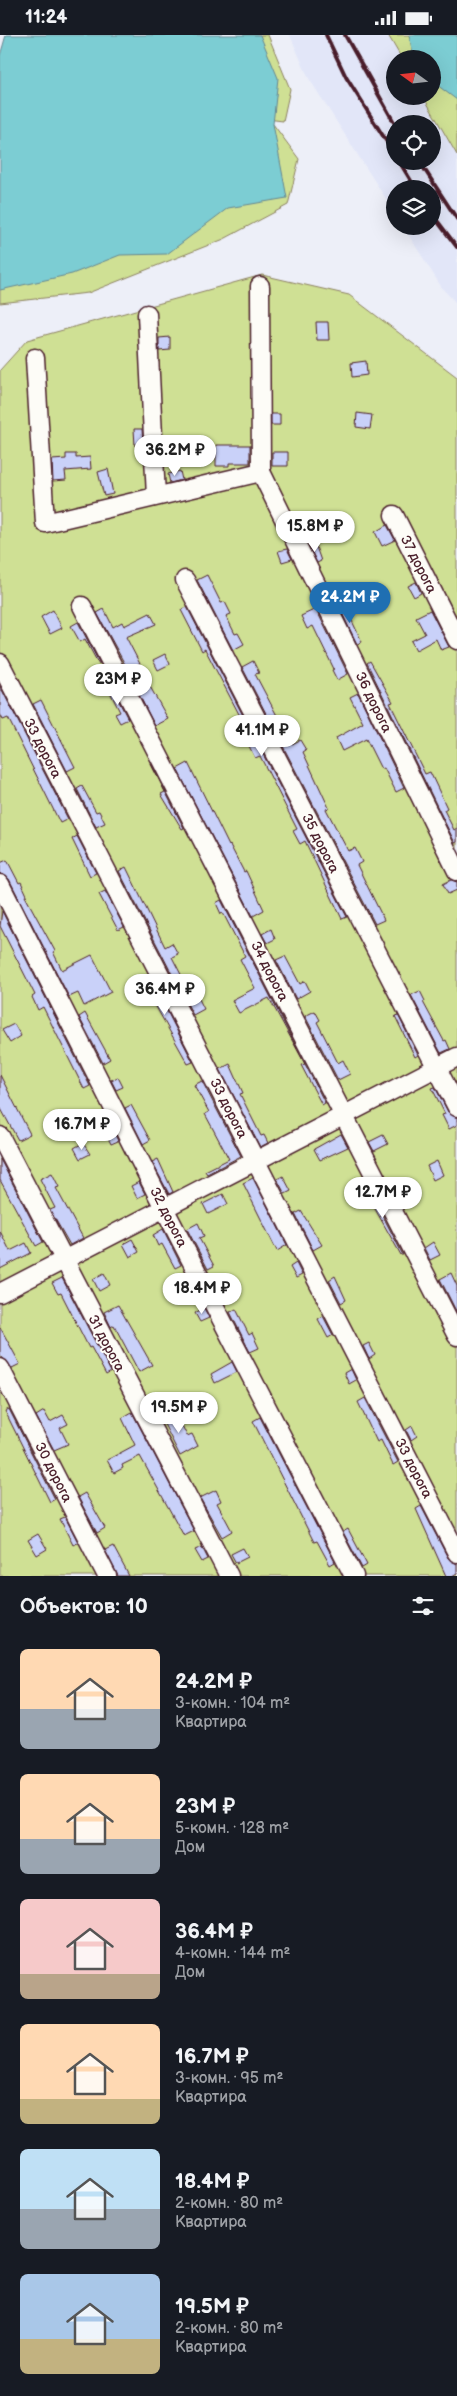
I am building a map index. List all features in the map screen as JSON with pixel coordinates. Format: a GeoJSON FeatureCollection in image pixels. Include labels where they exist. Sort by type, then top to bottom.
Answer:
{"type":"FeatureCollection","features":[{"type":"Feature","properties":{"kind":"street"},"geometry":{"type":"LineString","coordinates":[[35,358],[45,523],[261,472],[260,286]]}},
{"type":"Feature","properties":{"kind":"street"},"geometry":{"type":"LineString","coordinates":[[147,314],[156,497]]}},
{"type":"Feature","properties":{"kind":"street","name":"36 дорога"},"geometry":{"type":"LineString","coordinates":[[261,472],[457,871]]}},
{"type":"Feature","properties":{"kind":"street","name":"37 дорога"},"geometry":{"type":"LineString","coordinates":[[394,515],[457,640]]}},
{"type":"Feature","properties":{"kind":"street","name":"35 дорога"},"geometry":{"type":"LineString","coordinates":[[185,580],[457,1107]]}},
{"type":"Feature","properties":{"kind":"street","name":"34 дорога"},"geometry":{"type":"LineString","coordinates":[[82,606],[457,1336]]}},
{"type":"Feature","properties":{"kind":"street","name":"33 дорога"},"geometry":{"type":"LineString","coordinates":[[0,663],[457,1553]]}},
{"type":"Feature","properties":{"kind":"street","name":"32 дорога"},"geometry":{"type":"LineString","coordinates":[[0,884],[164,1208],[354,1576]]}},
{"type":"Feature","properties":{"kind":"street"},"geometry":{"type":"LineString","coordinates":[[0,1293],[457,1057]]}},
{"type":"Feature","properties":{"kind":"street","name":"31 дорога"},"geometry":{"type":"LineString","coordinates":[[0,1136],[229,1576]]}},
{"type":"Feature","properties":{"kind":"street","name":"30 дорога"},"geometry":{"type":"LineString","coordinates":[[0,1368],[107,1576]]}},
{"type":"Feature","properties":{"kind":"shaded area"},"geometry":{"type":"Polygon","coordinates":[[[290,35],[388,35],[397,50],[386,50],[386,105],[428,105],[434,115],[386,115],[386,170],[441,170],[441,127],[457,155],[457,304],[442,288],[409,235],[441,235],[441,180],[386,180],[386,199],[308,77],[290,35]]]}},
{"type":"Feature","properties":{"kind":"green space"},"geometry":{"type":"Polygon","coordinates":[[[244,35],[268,35],[290,89],[283,121],[267,119],[244,35]]]}},
{"type":"Feature","properties":{"kind":"green space"},"geometry":{"type":"Polygon","coordinates":[[[388,35],[457,35],[457,155],[441,127],[441,115],[434,115],[428,105],[441,105],[441,50],[397,50],[388,35]]]}},
{"type":"Feature","properties":{"kind":"green space"},"geometry":{"type":"Polygon","coordinates":[[[273,124],[299,159],[288,205],[224,239],[88,293],[0,303],[0,264],[273,124]]]}},
{"type":"Feature","properties":{"kind":"green space"},"geometry":{"type":"Polygon","coordinates":[[[262,275],[349,295],[457,377],[457,1576],[0,1576],[0,370],[27,340],[262,275]]]}},
{"type":"Feature","properties":{"kind":"water"},"geometry":{"type":"Polygon","coordinates":[[[6,35],[260,35],[278,78],[273,124],[287,198],[228,208],[167,254],[120,255],[72,274],[0,290],[0,56],[6,35]]]}},
{"type":"Feature","properties":{"kind":"water"},"geometry":{"type":"Polygon","coordinates":[[[409,35],[457,35],[457,100],[441,88],[441,50],[412,50],[409,35]]]}},
{"type":"Feature","properties":{"kind":"building"},"geometry":{"type":"Polygon","coordinates":[[[316,322],[328,322],[329,340],[317,340],[316,322]]]}},
{"type":"Feature","properties":{"kind":"building"},"geometry":{"type":"Polygon","coordinates":[[[170,337],[170,350],[159,351],[159,338],[170,337]]]}},
{"type":"Feature","properties":{"kind":"building"},"geometry":{"type":"Polygon","coordinates":[[[366,361],[367,375],[352,377],[351,363],[366,361]]]}},
{"type":"Feature","properties":{"kind":"building"},"geometry":{"type":"Polygon","coordinates":[[[357,413],[372,415],[370,429],[356,427],[357,413]]]}},
{"type":"Feature","properties":{"kind":"building"},"geometry":{"type":"Polygon","coordinates":[[[271,414],[280,414],[280,425],[271,425],[271,414]]]}},
{"type":"Feature","properties":{"kind":"building"},"geometry":{"type":"Polygon","coordinates":[[[134,429],[142,429],[143,445],[135,446],[134,429]]]}},
{"type":"Feature","properties":{"kind":"building"},"geometry":{"type":"Polygon","coordinates":[[[216,445],[250,445],[250,463],[229,463],[229,466],[216,466],[216,445]]]}},
{"type":"Feature","properties":{"kind":"building"},"geometry":{"type":"Polygon","coordinates":[[[272,452],[288,452],[288,466],[272,466],[272,452]]]}},
{"type":"Feature","properties":{"kind":"building"},"geometry":{"type":"Polygon","coordinates":[[[66,454],[76,454],[76,458],[90,457],[91,469],[65,471],[66,480],[53,481],[52,460],[66,459],[66,454]]]}},
{"type":"Feature","properties":{"kind":"building"},"geometry":{"type":"Polygon","coordinates":[[[108,469],[113,494],[104,496],[98,472],[108,469]]]}},
{"type":"Feature","properties":{"kind":"building"},"geometry":{"type":"Polygon","coordinates":[[[180,471],[182,480],[170,483],[168,474],[180,471]]]}},
{"type":"Feature","properties":{"kind":"building"},"geometry":{"type":"Polygon","coordinates":[[[387,525],[395,540],[382,546],[375,532],[387,525]]]}},
{"type":"Feature","properties":{"kind":"building"},"geometry":{"type":"Polygon","coordinates":[[[315,544],[321,561],[317,563],[309,546],[315,544]]]}},
{"type":"Feature","properties":{"kind":"building"},"geometry":{"type":"Polygon","coordinates":[[[287,549],[292,559],[282,562],[278,551],[287,549]]]}},
{"type":"Feature","properties":{"kind":"building"},"geometry":{"type":"Polygon","coordinates":[[[207,575],[221,603],[225,602],[231,614],[226,616],[235,634],[238,633],[244,644],[233,650],[197,580],[207,575]]]}},
{"type":"Feature","properties":{"kind":"building"},"geometry":{"type":"Polygon","coordinates":[[[416,582],[421,593],[414,597],[408,586],[416,582]]]}},
{"type":"Feature","properties":{"kind":"building"},"geometry":{"type":"Polygon","coordinates":[[[344,604],[362,642],[357,644],[339,607],[344,604]]]}},
{"type":"Feature","properties":{"kind":"building"},"geometry":{"type":"Polygon","coordinates":[[[187,607],[347,917],[342,919],[305,841],[300,844],[293,831],[297,829],[260,756],[255,758],[249,746],[252,745],[237,717],[240,716],[205,649],[202,651],[181,610],[187,607]]]}},
{"type":"Feature","properties":{"kind":"building"},"geometry":{"type":"Polygon","coordinates":[[[104,609],[113,627],[122,622],[124,626],[150,613],[156,624],[126,637],[140,664],[128,670],[97,613],[104,609]]]}},
{"type":"Feature","properties":{"kind":"building"},"geometry":{"type":"Polygon","coordinates":[[[316,609],[348,674],[337,680],[332,670],[334,669],[313,626],[307,629],[301,616],[316,609]]]}},
{"type":"Feature","properties":{"kind":"building"},"geometry":{"type":"Polygon","coordinates":[[[53,610],[62,628],[50,634],[41,617],[53,610]]]}},
{"type":"Feature","properties":{"kind":"building"},"geometry":{"type":"Polygon","coordinates":[[[430,610],[449,647],[441,650],[436,639],[416,650],[411,641],[425,634],[416,617],[430,610]]]}},
{"type":"Feature","properties":{"kind":"building"},"geometry":{"type":"Polygon","coordinates":[[[78,622],[99,665],[85,639],[80,642],[71,626],[78,622]]]}},
{"type":"Feature","properties":{"kind":"building"},"geometry":{"type":"Polygon","coordinates":[[[165,654],[170,664],[158,670],[153,660],[165,654]]]}},
{"type":"Feature","properties":{"kind":"building"},"geometry":{"type":"Polygon","coordinates":[[[253,661],[259,673],[255,674],[292,744],[300,740],[306,750],[303,752],[329,808],[326,809],[348,851],[355,848],[362,862],[357,865],[384,920],[375,924],[242,667],[253,661]]]}},
{"type":"Feature","properties":{"kind":"building"},"geometry":{"type":"Polygon","coordinates":[[[370,661],[393,702],[390,703],[425,774],[430,772],[447,808],[444,810],[454,830],[457,828],[457,842],[455,843],[367,663],[370,661]]]}},
{"type":"Feature","properties":{"kind":"building"},"geometry":{"type":"Polygon","coordinates":[[[109,682],[128,719],[120,723],[115,714],[120,712],[106,684],[109,682]]]}},
{"type":"Feature","properties":{"kind":"building"},"geometry":{"type":"Polygon","coordinates":[[[148,683],[168,719],[155,726],[136,689],[148,683]]]}},
{"type":"Feature","properties":{"kind":"building"},"geometry":{"type":"Polygon","coordinates":[[[0,686],[68,819],[60,823],[8,718],[3,720],[0,714],[0,686]]]}},
{"type":"Feature","properties":{"kind":"building"},"geometry":{"type":"Polygon","coordinates":[[[358,693],[404,788],[396,792],[384,768],[381,769],[366,739],[342,751],[336,738],[363,723],[350,697],[358,693]]]}},
{"type":"Feature","properties":{"kind":"building"},"geometry":{"type":"Polygon","coordinates":[[[41,700],[75,767],[67,771],[33,704],[41,700]]]}},
{"type":"Feature","properties":{"kind":"building"},"geometry":{"type":"Polygon","coordinates":[[[188,763],[229,846],[244,872],[246,871],[264,910],[253,916],[177,769],[188,763]]]}},
{"type":"Feature","properties":{"kind":"building"},"geometry":{"type":"Polygon","coordinates":[[[151,764],[184,828],[182,829],[161,794],[165,792],[151,764]]]}},
{"type":"Feature","properties":{"kind":"building"},"geometry":{"type":"Polygon","coordinates":[[[82,786],[96,812],[99,811],[105,823],[96,827],[77,789],[82,786]]]}},
{"type":"Feature","properties":{"kind":"building"},"geometry":{"type":"Polygon","coordinates":[[[77,836],[96,873],[90,876],[72,839],[77,836]]]}},
{"type":"Feature","properties":{"kind":"building"},"geometry":{"type":"Polygon","coordinates":[[[7,860],[19,883],[21,882],[27,895],[25,896],[55,951],[53,952],[62,970],[92,955],[111,992],[84,1006],[78,993],[69,997],[9,879],[0,873],[0,863],[7,860]]]}},
{"type":"Feature","properties":{"kind":"building"},"geometry":{"type":"Polygon","coordinates":[[[126,867],[165,947],[172,943],[178,954],[172,957],[193,998],[197,995],[204,1009],[193,1015],[119,871],[126,867]]]}},
{"type":"Feature","properties":{"kind":"building"},"geometry":{"type":"Polygon","coordinates":[[[451,880],[457,882],[457,890],[448,894],[443,884],[451,880]]]}},
{"type":"Feature","properties":{"kind":"building"},"geometry":{"type":"Polygon","coordinates":[[[105,891],[124,927],[118,930],[99,894],[105,891]]]}},
{"type":"Feature","properties":{"kind":"building"},"geometry":{"type":"Polygon","coordinates":[[[221,900],[325,1103],[322,1105],[301,1065],[305,1064],[269,998],[239,1013],[232,1000],[255,988],[240,959],[245,956],[216,903],[221,900]]]}},
{"type":"Feature","properties":{"kind":"building"},"geometry":{"type":"Polygon","coordinates":[[[2,911],[90,1086],[84,1089],[43,1007],[38,1010],[32,997],[35,995],[0,926],[2,911]]]}},
{"type":"Feature","properties":{"kind":"building"},"geometry":{"type":"Polygon","coordinates":[[[271,929],[275,939],[267,943],[262,934],[271,929]]]}},
{"type":"Feature","properties":{"kind":"building"},"geometry":{"type":"Polygon","coordinates":[[[285,956],[300,984],[305,981],[310,991],[296,999],[276,960],[285,956]]]}},
{"type":"Feature","properties":{"kind":"building"},"geometry":{"type":"Polygon","coordinates":[[[148,974],[193,1062],[188,1064],[140,978],[148,974]]]}},
{"type":"Feature","properties":{"kind":"building"},"geometry":{"type":"Polygon","coordinates":[[[420,991],[425,1001],[423,1002],[450,1049],[441,1053],[411,995],[420,991]]]}},
{"type":"Feature","properties":{"kind":"building"},"geometry":{"type":"Polygon","coordinates":[[[315,1011],[320,1020],[317,1022],[338,1063],[343,1060],[350,1074],[338,1080],[305,1016],[315,1011]]]}},
{"type":"Feature","properties":{"kind":"building"},"geometry":{"type":"Polygon","coordinates":[[[85,1013],[110,1059],[103,1063],[79,1017],[85,1013]]]}},
{"type":"Feature","properties":{"kind":"building"},"geometry":{"type":"Polygon","coordinates":[[[398,1015],[418,1055],[415,1057],[395,1016],[398,1015]]]}},
{"type":"Feature","properties":{"kind":"building"},"geometry":{"type":"Polygon","coordinates":[[[14,1024],[21,1036],[10,1043],[2,1030],[14,1024]]]}},
{"type":"Feature","properties":{"kind":"building"},"geometry":{"type":"Polygon","coordinates":[[[230,1064],[243,1093],[240,1094],[261,1136],[264,1135],[268,1143],[260,1147],[220,1069],[230,1064]]]}},
{"type":"Feature","properties":{"kind":"building"},"geometry":{"type":"Polygon","coordinates":[[[0,1075],[30,1134],[18,1140],[0,1107],[0,1075]]]}},
{"type":"Feature","properties":{"kind":"building"},"geometry":{"type":"Polygon","coordinates":[[[118,1077],[123,1087],[116,1090],[111,1080],[118,1077]]]}},
{"type":"Feature","properties":{"kind":"building"},"geometry":{"type":"Polygon","coordinates":[[[202,1081],[241,1156],[207,1174],[205,1171],[229,1159],[205,1114],[209,1112],[194,1085],[202,1081]]]}},
{"type":"Feature","properties":{"kind":"building"},"geometry":{"type":"Polygon","coordinates":[[[435,1087],[448,1112],[457,1118],[457,1125],[449,1129],[442,1115],[445,1114],[432,1088],[435,1087]]]}},
{"type":"Feature","properties":{"kind":"building"},"geometry":{"type":"Polygon","coordinates":[[[131,1105],[150,1140],[143,1144],[125,1108],[131,1105]]]}},
{"type":"Feature","properties":{"kind":"building"},"geometry":{"type":"Polygon","coordinates":[[[112,1128],[118,1141],[111,1144],[105,1132],[112,1128]]]}},
{"type":"Feature","properties":{"kind":"building"},"geometry":{"type":"Polygon","coordinates":[[[341,1134],[348,1147],[320,1160],[314,1149],[341,1134]]]}},
{"type":"Feature","properties":{"kind":"building"},"geometry":{"type":"Polygon","coordinates":[[[383,1135],[388,1144],[374,1151],[369,1142],[383,1135]]]}},
{"type":"Feature","properties":{"kind":"building"},"geometry":{"type":"Polygon","coordinates":[[[83,1143],[90,1154],[80,1159],[74,1148],[83,1143]]]}},
{"type":"Feature","properties":{"kind":"building"},"geometry":{"type":"Polygon","coordinates":[[[0,1159],[43,1242],[36,1246],[0,1180],[0,1159]]]}},
{"type":"Feature","properties":{"kind":"building"},"geometry":{"type":"Polygon","coordinates":[[[158,1159],[173,1192],[169,1194],[152,1162],[158,1159]]]}},
{"type":"Feature","properties":{"kind":"building"},"geometry":{"type":"Polygon","coordinates":[[[437,1161],[443,1175],[433,1180],[427,1166],[437,1161]]]}},
{"type":"Feature","properties":{"kind":"building"},"geometry":{"type":"Polygon","coordinates":[[[52,1173],[59,1187],[56,1188],[83,1238],[70,1245],[50,1210],[55,1208],[40,1179],[52,1173]]]}},
{"type":"Feature","properties":{"kind":"building"},"geometry":{"type":"Polygon","coordinates":[[[283,1176],[291,1191],[285,1194],[277,1179],[283,1176]]]}},
{"type":"Feature","properties":{"kind":"building"},"geometry":{"type":"Polygon","coordinates":[[[253,1178],[287,1245],[277,1251],[243,1183],[253,1178]]]}},
{"type":"Feature","properties":{"kind":"building"},"geometry":{"type":"Polygon","coordinates":[[[139,1182],[145,1194],[137,1198],[131,1186],[139,1182]]]}},
{"type":"Feature","properties":{"kind":"building"},"geometry":{"type":"Polygon","coordinates":[[[406,1185],[413,1199],[401,1205],[394,1190],[406,1185]]]}},
{"type":"Feature","properties":{"kind":"building"},"geometry":{"type":"Polygon","coordinates":[[[370,1191],[403,1255],[401,1255],[366,1193],[370,1191]]]}},
{"type":"Feature","properties":{"kind":"building"},"geometry":{"type":"Polygon","coordinates":[[[223,1194],[228,1204],[208,1214],[203,1204],[223,1194]]]}},
{"type":"Feature","properties":{"kind":"building"},"geometry":{"type":"Polygon","coordinates":[[[301,1211],[322,1245],[313,1250],[295,1214],[301,1211]]]}},
{"type":"Feature","properties":{"kind":"building"},"geometry":{"type":"Polygon","coordinates":[[[198,1223],[204,1236],[199,1238],[214,1266],[208,1269],[187,1229],[198,1223]]]}},
{"type":"Feature","properties":{"kind":"building"},"geometry":{"type":"Polygon","coordinates":[[[163,1229],[181,1265],[175,1268],[162,1244],[158,1246],[153,1235],[163,1229]]]}},
{"type":"Feature","properties":{"kind":"building"},"geometry":{"type":"Polygon","coordinates":[[[0,1231],[10,1251],[26,1243],[31,1253],[0,1269],[0,1231]]]}},
{"type":"Feature","properties":{"kind":"building"},"geometry":{"type":"Polygon","coordinates":[[[132,1239],[139,1252],[130,1257],[123,1244],[132,1239]]]}},
{"type":"Feature","properties":{"kind":"building"},"geometry":{"type":"Polygon","coordinates":[[[433,1242],[440,1255],[430,1260],[424,1248],[433,1242]]]}},
{"type":"Feature","properties":{"kind":"building"},"geometry":{"type":"Polygon","coordinates":[[[296,1263],[302,1275],[296,1278],[290,1267],[296,1263]]]}},
{"type":"Feature","properties":{"kind":"building"},"geometry":{"type":"Polygon","coordinates":[[[104,1273],[110,1285],[99,1291],[93,1279],[104,1273]]]}},
{"type":"Feature","properties":{"kind":"building"},"geometry":{"type":"Polygon","coordinates":[[[451,1273],[457,1286],[457,1313],[440,1279],[451,1273]]]}},
{"type":"Feature","properties":{"kind":"building"},"geometry":{"type":"Polygon","coordinates":[[[335,1276],[346,1300],[341,1303],[329,1280],[335,1276]]]}},
{"type":"Feature","properties":{"kind":"building"},"geometry":{"type":"Polygon","coordinates":[[[62,1278],[111,1372],[106,1375],[91,1347],[89,1348],[61,1293],[58,1294],[52,1283],[62,1278]]]}},
{"type":"Feature","properties":{"kind":"building"},"geometry":{"type":"Polygon","coordinates":[[[118,1305],[152,1365],[139,1372],[114,1325],[111,1327],[104,1312],[118,1305]]]}},
{"type":"Feature","properties":{"kind":"building"},"geometry":{"type":"Polygon","coordinates":[[[204,1308],[209,1318],[200,1322],[195,1313],[204,1308]]]}},
{"type":"Feature","properties":{"kind":"building"},"geometry":{"type":"Polygon","coordinates":[[[236,1309],[249,1335],[252,1333],[259,1348],[250,1352],[230,1312],[236,1309]]]}},
{"type":"Feature","properties":{"kind":"building"},"geometry":{"type":"Polygon","coordinates":[[[323,1316],[333,1335],[328,1338],[318,1319],[323,1316]]]}},
{"type":"Feature","properties":{"kind":"building"},"geometry":{"type":"Polygon","coordinates":[[[0,1327],[20,1364],[12,1368],[0,1355],[0,1327]]]}},
{"type":"Feature","properties":{"kind":"building"},"geometry":{"type":"Polygon","coordinates":[[[369,1343],[375,1355],[369,1359],[363,1346],[369,1343]]]}},
{"type":"Feature","properties":{"kind":"building"},"geometry":{"type":"Polygon","coordinates":[[[232,1362],[237,1372],[215,1383],[211,1374],[232,1362]]]}},
{"type":"Feature","properties":{"kind":"building"},"geometry":{"type":"Polygon","coordinates":[[[351,1369],[356,1380],[349,1384],[344,1373],[351,1369]]]}},
{"type":"Feature","properties":{"kind":"building"},"geometry":{"type":"Polygon","coordinates":[[[365,1398],[398,1462],[393,1465],[381,1440],[377,1442],[358,1402],[365,1398]]]}},
{"type":"Feature","properties":{"kind":"building"},"geometry":{"type":"Polygon","coordinates":[[[9,1409],[55,1499],[50,1502],[5,1411],[9,1409]]]}},
{"type":"Feature","properties":{"kind":"building"},"geometry":{"type":"Polygon","coordinates":[[[44,1411],[50,1422],[63,1415],[68,1424],[60,1428],[68,1444],[54,1450],[36,1416],[44,1411]]]}},
{"type":"Feature","properties":{"kind":"building"},"geometry":{"type":"Polygon","coordinates":[[[175,1411],[187,1436],[192,1434],[198,1446],[180,1456],[161,1418],[175,1411]]]}},
{"type":"Feature","properties":{"kind":"building"},"geometry":{"type":"Polygon","coordinates":[[[132,1412],[194,1531],[184,1536],[140,1456],[122,1465],[123,1468],[114,1473],[107,1460],[135,1445],[122,1418],[132,1412]]]}},
{"type":"Feature","properties":{"kind":"building"},"geometry":{"type":"Polygon","coordinates":[[[260,1417],[335,1562],[330,1565],[317,1541],[314,1542],[253,1421],[260,1417]]]}},
{"type":"Feature","properties":{"kind":"building"},"geometry":{"type":"Polygon","coordinates":[[[412,1426],[417,1436],[411,1440],[406,1430],[412,1426]]]}},
{"type":"Feature","properties":{"kind":"building"},"geometry":{"type":"Polygon","coordinates":[[[216,1490],[221,1501],[217,1503],[232,1531],[222,1537],[200,1498],[216,1490]]]}},
{"type":"Feature","properties":{"kind":"building"},"geometry":{"type":"Polygon","coordinates":[[[85,1493],[105,1528],[97,1533],[78,1497],[85,1493]]]}},
{"type":"Feature","properties":{"kind":"building"},"geometry":{"type":"Polygon","coordinates":[[[421,1506],[448,1558],[457,1564],[457,1573],[452,1576],[446,1576],[416,1509],[421,1506]]]}},
{"type":"Feature","properties":{"kind":"building"},"geometry":{"type":"Polygon","coordinates":[[[65,1517],[78,1542],[73,1545],[60,1519],[65,1517]]]}},
{"type":"Feature","properties":{"kind":"building"},"geometry":{"type":"Polygon","coordinates":[[[348,1529],[367,1565],[362,1568],[343,1532],[348,1529]]]}},
{"type":"Feature","properties":{"kind":"building"},"geometry":{"type":"Polygon","coordinates":[[[38,1534],[47,1549],[37,1555],[28,1540],[38,1534]]]}},
{"type":"Feature","properties":{"kind":"building"},"geometry":{"type":"Polygon","coordinates":[[[113,1546],[129,1576],[118,1576],[105,1550],[113,1546]]]}},
{"type":"Feature","properties":{"kind":"building"},"geometry":{"type":"Polygon","coordinates":[[[202,1547],[208,1559],[202,1562],[195,1550],[202,1547]]]}},
{"type":"Feature","properties":{"kind":"building"},"geometry":{"type":"Polygon","coordinates":[[[243,1548],[248,1557],[236,1563],[231,1554],[243,1548]]]}},
{"type":"Feature","properties":{"kind":"railway"},"geometry":{"type":"LineString","coordinates":[[326,35],[346,77],[386,141]]}},
{"type":"Feature","properties":{"kind":"railway"},"geometry":{"type":"LineString","coordinates":[[345,35],[390,115]]}},
{"type":"Feature","properties":{"kind":"railway"},"geometry":{"type":"LineString","coordinates":[[404,170],[411,180]]}},
{"type":"Feature","properties":{"kind":"railway"},"geometry":{"type":"LineString","coordinates":[[425,170],[457,219]]}},
{"type":"Feature","properties":{"kind":"railway"},"geometry":{"type":"LineString","coordinates":[[441,226],[457,247]]}}]}
